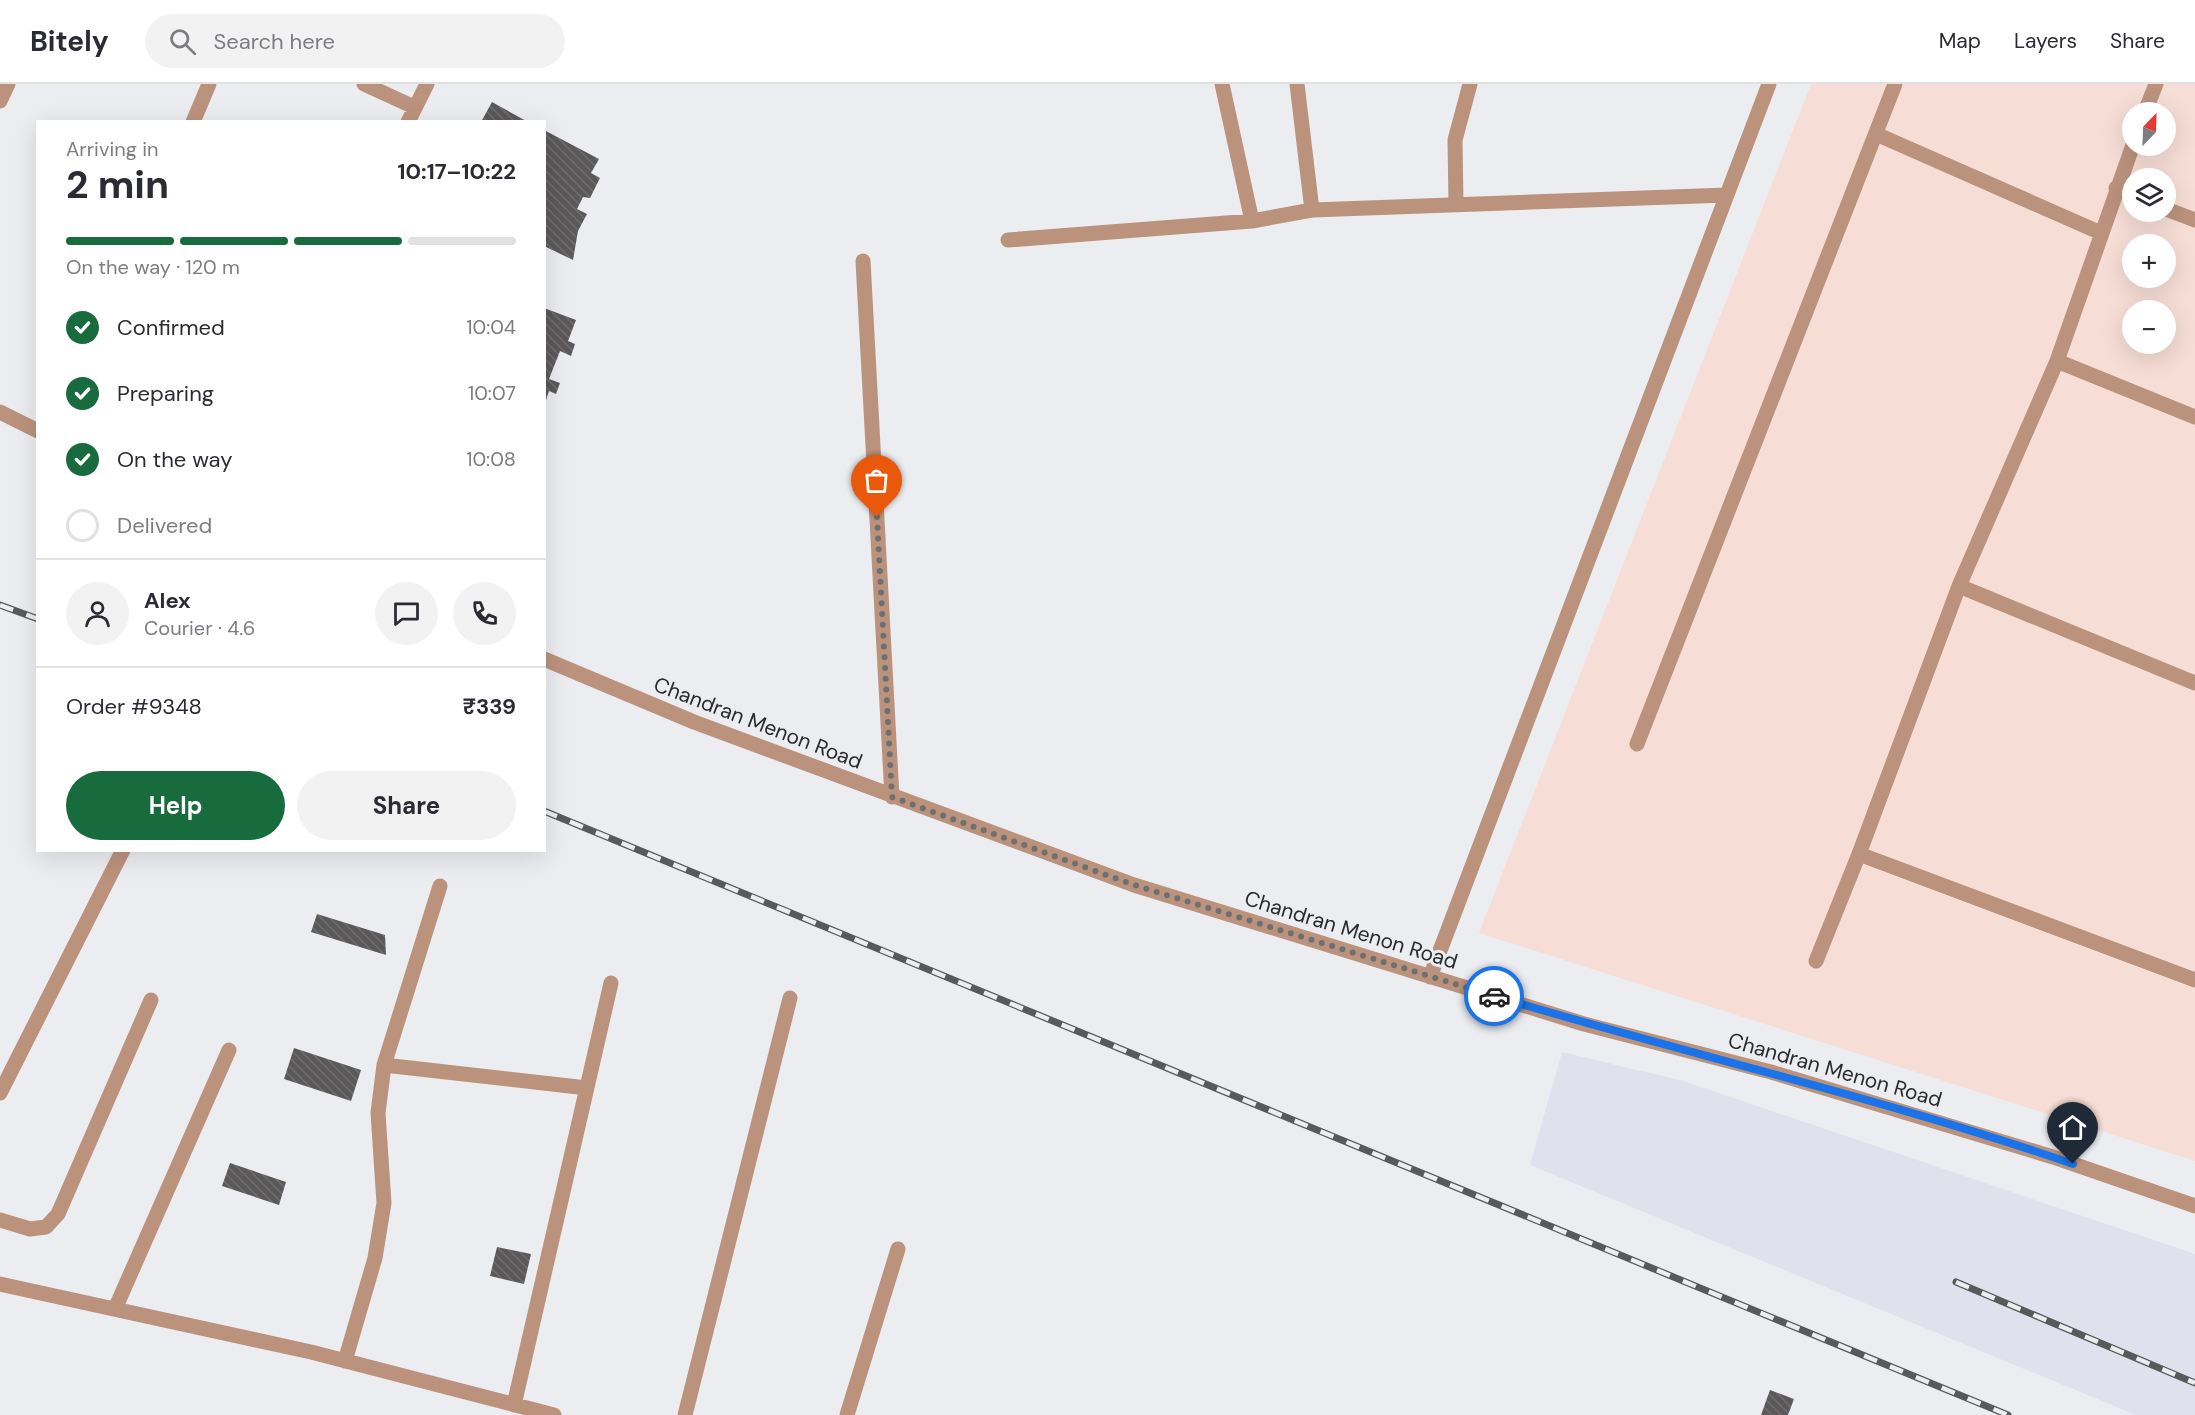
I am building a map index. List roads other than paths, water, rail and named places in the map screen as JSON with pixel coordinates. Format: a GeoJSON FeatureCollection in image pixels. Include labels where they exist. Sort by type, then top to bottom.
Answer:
{"type":"FeatureCollection","features":[{"type":"Feature","properties":{"kind":"street"},"geometry":{"type":"LineString","coordinates":[[0,101],[8,84]]}},
{"type":"Feature","properties":{"kind":"street"},"geometry":{"type":"LineString","coordinates":[[194,120],[209,84]]}},
{"type":"Feature","properties":{"kind":"street"},"geometry":{"type":"LineString","coordinates":[[364,84],[414,107]]}},
{"type":"Feature","properties":{"kind":"street"},"geometry":{"type":"LineString","coordinates":[[409,120],[427,84]]}},
{"type":"Feature","properties":{"kind":"street"},"geometry":{"type":"LineString","coordinates":[[1222,84],[1251,221]]}},
{"type":"Feature","properties":{"kind":"street"},"geometry":{"type":"LineString","coordinates":[[1297,84],[1312,210]]}},
{"type":"Feature","properties":{"kind":"street"},"geometry":{"type":"LineString","coordinates":[[1456,205],[1455,140],[1470,84]]}},
{"type":"Feature","properties":{"kind":"street"},"geometry":{"type":"LineString","coordinates":[[1430,977],[1769,84]]}},
{"type":"Feature","properties":{"kind":"street"},"geometry":{"type":"LineString","coordinates":[[1637,744],[1895,84]]}},
{"type":"Feature","properties":{"kind":"street"},"geometry":{"type":"LineString","coordinates":[[2149,102],[2156,84]]}},
{"type":"Feature","properties":{"kind":"street"},"geometry":{"type":"LineString","coordinates":[[1876,134],[2101,233]]}},
{"type":"Feature","properties":{"kind":"street"},"geometry":{"type":"LineString","coordinates":[[1816,962],[1959,586],[2057,361],[2129,156]]}},
{"type":"Feature","properties":{"kind":"street"},"geometry":{"type":"LineString","coordinates":[[2116,188],[2122,190]]}},
{"type":"Feature","properties":{"kind":"street"},"geometry":{"type":"LineString","coordinates":[[1008,240],[1251,221],[1312,210],[1728,195]]}},
{"type":"Feature","properties":{"kind":"street"},"geometry":{"type":"LineString","coordinates":[[2176,213],[2195,220]]}},
{"type":"Feature","properties":{"kind":"street"},"geometry":{"type":"LineString","coordinates":[[863,261],[892,797]]}},
{"type":"Feature","properties":{"kind":"street"},"geometry":{"type":"LineString","coordinates":[[2057,361],[2195,417]]}},
{"type":"Feature","properties":{"kind":"street"},"geometry":{"type":"LineString","coordinates":[[0,412],[36,430]]}},
{"type":"Feature","properties":{"kind":"street"},"geometry":{"type":"LineString","coordinates":[[1959,586],[2195,683]]}},
{"type":"Feature","properties":{"kind":"street","name":"Chandran Menon Road"},"geometry":{"type":"LineString","coordinates":[[546,660],[694,722],[1134,885],[1584,1023],[1794,1078],[2053,1157],[2195,1206]]}},
{"type":"Feature","properties":{"kind":"street"},"geometry":{"type":"LineString","coordinates":[[0,1093],[122,852]]}},
{"type":"Feature","properties":{"kind":"street"},"geometry":{"type":"LineString","coordinates":[[1859,854],[2195,980]]}},
{"type":"Feature","properties":{"kind":"street"},"geometry":{"type":"LineString","coordinates":[[345,1361],[375,1258],[384,1203],[378,1113],[384,1065],[440,886]]}},
{"type":"Feature","properties":{"kind":"street"},"geometry":{"type":"LineString","coordinates":[[514,1405],[610,983]]}},
{"type":"Feature","properties":{"kind":"street"},"geometry":{"type":"LineString","coordinates":[[685,1415],[790,998]]}},
{"type":"Feature","properties":{"kind":"street"},"geometry":{"type":"LineString","coordinates":[[0,1220],[30,1229],[46,1227],[58,1214],[151,1000]]}},
{"type":"Feature","properties":{"kind":"street"},"geometry":{"type":"LineString","coordinates":[[115,1310],[229,1050]]}},
{"type":"Feature","properties":{"kind":"street"},"geometry":{"type":"LineString","coordinates":[[384,1065],[587,1088]]}},
{"type":"Feature","properties":{"kind":"street"},"geometry":{"type":"LineString","coordinates":[[847,1415],[898,1249]]}},
{"type":"Feature","properties":{"kind":"street"},"geometry":{"type":"LineString","coordinates":[[0,1284],[345,1361],[554,1415]]}},
{"type":"Feature","properties":{"kind":"railway"},"geometry":{"type":"LineString","coordinates":[[0,605],[36,618]]}},
{"type":"Feature","properties":{"kind":"railway"},"geometry":{"type":"LineString","coordinates":[[546,812],[2008,1415]]}},
{"type":"Feature","properties":{"kind":"railway"},"geometry":{"type":"LineString","coordinates":[[1956,1282],[2195,1383]]}}]}
